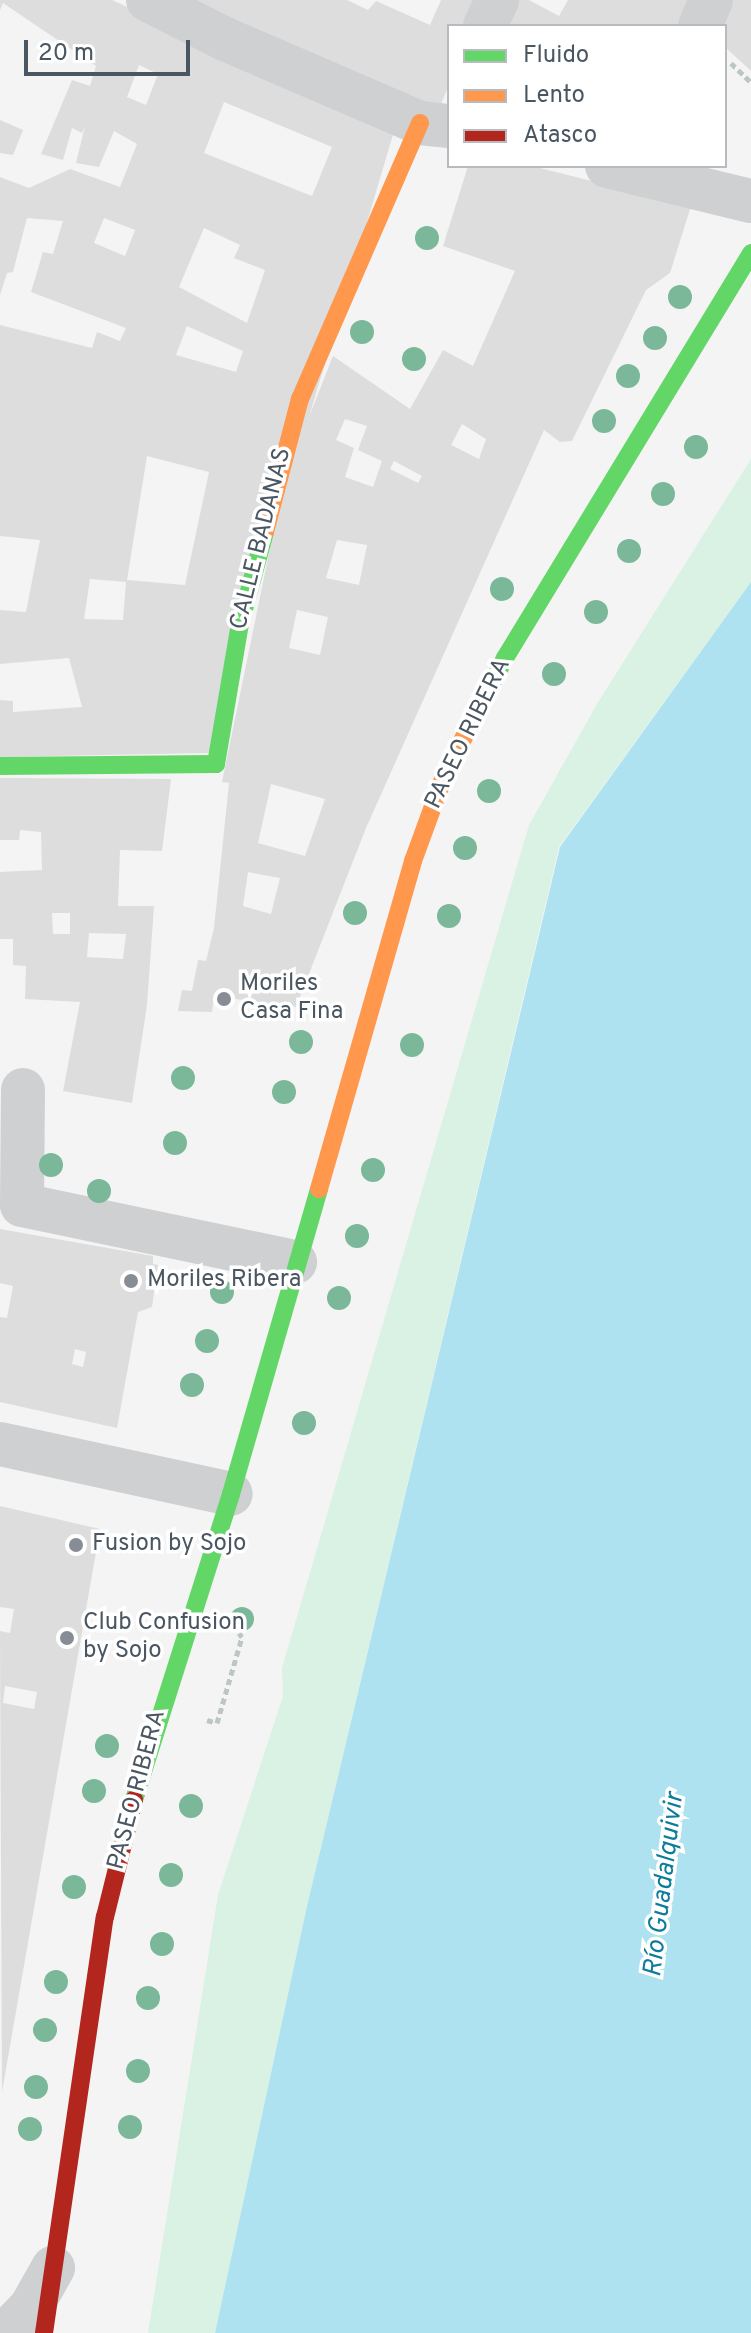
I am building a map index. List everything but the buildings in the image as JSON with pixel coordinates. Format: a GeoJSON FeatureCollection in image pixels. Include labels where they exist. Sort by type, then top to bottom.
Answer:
{"type":"FeatureCollection","features":[{"type":"Feature","properties":{"kind":"street"},"geometry":{"type":"LineString","coordinates":[[148,0],[225,39],[440,121]]}},
{"type":"Feature","properties":{"kind":"street"},"geometry":{"type":"LineString","coordinates":[[486,24],[497,0]]}},
{"type":"Feature","properties":{"kind":"street"},"geometry":{"type":"LineString","coordinates":[[701,24],[711,0]]}},
{"type":"Feature","properties":{"kind":"street","name":"CALLE BADANAS"},"geometry":{"type":"LineString","coordinates":[[0,766],[216,764],[240,624],[300,399],[440,121]]}},
{"type":"Feature","properties":{"kind":"street"},"geometry":{"type":"LineString","coordinates":[[620,168],[751,201]]}},
{"type":"Feature","properties":{"kind":"street","name":"PASEO RIBERA"},"geometry":{"type":"LineString","coordinates":[[44,2333],[105,1917],[147,1746],[231,1494],[295,1262],[413,861],[443,779],[505,658],[751,253]]}},
{"type":"Feature","properties":{"kind":"street"},"geometry":{"type":"LineString","coordinates":[[23,1090],[22,1205],[295,1262]]}},
{"type":"Feature","properties":{"kind":"street"},"geometry":{"type":"LineString","coordinates":[[0,1444],[231,1494]]}},
{"type":"Feature","properties":{"kind":"street"},"geometry":{"type":"LineString","coordinates":[[6,2333],[31,2307],[53,2268]]}},
{"type":"Feature","properties":{"kind":"path"},"geometry":{"type":"LineString","coordinates":[[727,60],[751,82]]}},
{"type":"Feature","properties":{"kind":"path"},"geometry":{"type":"LineString","coordinates":[[200,1718],[217,1723],[242,1637],[236,1628]]}},
{"type":"Feature","properties":{"kind":"green space"},"geometry":{"type":"Polygon","coordinates":[[[751,459],[751,582],[559,847],[307,1906],[215,2333],[148,2333],[218,1895],[283,1696],[282,1668],[529,825],[597,704],[751,459]]]}},
{"type":"Feature","properties":{"kind":"water","name":"Río Guadalquivir"},"geometry":{"type":"Polygon","coordinates":[[[751,582],[751,2333],[215,2333],[307,1906],[560,847],[751,582]]]}},
{"type":"Feature","properties":{"kind":"traffic: fast"},"geometry":{"type":"LineString","coordinates":[[470,725],[505,658],[751,253]]}},
{"type":"Feature","properties":{"kind":"traffic: fast"},"geometry":{"type":"LineString","coordinates":[[0,766],[216,764],[240,624],[265,532]]}},
{"type":"Feature","properties":{"kind":"traffic: fast"},"geometry":{"type":"LineString","coordinates":[[134,1800],[231,1494],[319,1189]]}},
{"type":"Feature","properties":{"kind":"traffic: slow"},"geometry":{"type":"LineString","coordinates":[[265,532],[300,399],[420,123]]}},
{"type":"Feature","properties":{"kind":"traffic: slow"},"geometry":{"type":"LineString","coordinates":[[319,1189],[413,861],[443,779],[470,725]]}},
{"type":"Feature","properties":{"kind":"traffic: jam"},"geometry":{"type":"LineString","coordinates":[[44,2333],[105,1917],[134,1800]]}},
{"type":"Feature","properties":{"kind":"place","name":"Moriles Casa Fina"},"geometry":{"type":"Point","coordinates":[224,999]}},
{"type":"Feature","properties":{"kind":"place","name":"Moriles Ribera"},"geometry":{"type":"Point","coordinates":[131,1281]}},
{"type":"Feature","properties":{"kind":"place","name":"Fusion by Sojo"},"geometry":{"type":"Point","coordinates":[76,1545]}},
{"type":"Feature","properties":{"kind":"place","name":"Club Confusion by Sojo"},"geometry":{"type":"Point","coordinates":[67,1638]}}]}
